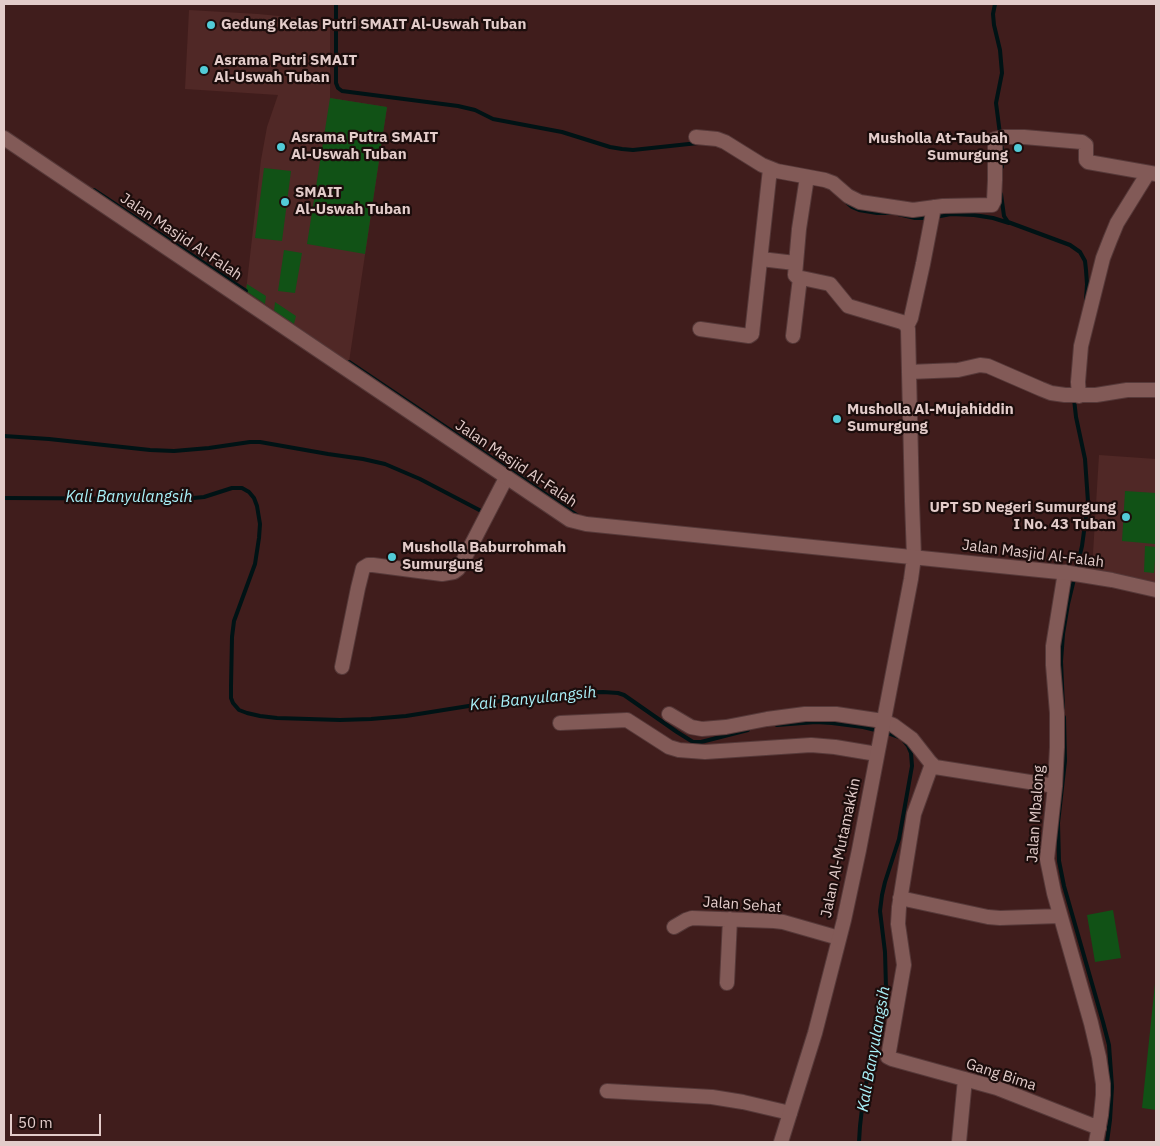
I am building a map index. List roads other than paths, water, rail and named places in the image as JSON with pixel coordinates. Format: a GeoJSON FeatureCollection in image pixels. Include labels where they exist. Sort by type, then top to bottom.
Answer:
{"type":"FeatureCollection","features":[{"type":"Feature","properties":{"kind":"street"},"geometry":{"type":"LineString","coordinates":[[696,137],[725,142],[769,173],[781,173],[806,181],[828,181],[854,199],[869,204],[932,214]]}},
{"type":"Feature","properties":{"kind":"street"},"geometry":{"type":"LineString","coordinates":[[806,181],[795,275],[800,278],[830,284],[848,306],[905,323],[907,326],[911,318],[932,214],[943,206],[991,206],[993,204],[995,139],[1024,137],[1082,142],[1085,144],[1086,160],[1088,162],[1152,174],[1114,228],[1103,258],[1081,346],[1075,396]]}},
{"type":"Feature","properties":{"kind":"street","name":"Jalan Masjid Al-Falah"},"geometry":{"type":"LineString","coordinates":[[4,138],[565,518],[580,524],[1072,573],[1156,590]]}},
{"type":"Feature","properties":{"kind":"street"},"geometry":{"type":"LineString","coordinates":[[700,329],[747,336],[752,335],[769,173]]}},
{"type":"Feature","properties":{"kind":"street"},"geometry":{"type":"LineString","coordinates":[[760,260],[796,263]]}},
{"type":"Feature","properties":{"kind":"street"},"geometry":{"type":"LineString","coordinates":[[793,336],[800,278]]}},
{"type":"Feature","properties":{"kind":"street","name":"Jalan Al-Mutamakkin"},"geometry":{"type":"LineString","coordinates":[[781,1142],[815,1033],[839,938],[859,850],[911,579],[914,557],[907,326]]}},
{"type":"Feature","properties":{"kind":"street"},"geometry":{"type":"LineString","coordinates":[[909,372],[958,370],[988,366],[1055,394],[1075,396],[1098,395],[1127,390],[1156,390]]}},
{"type":"Feature","properties":{"kind":"street"},"geometry":{"type":"LineString","coordinates":[[342,667],[363,568],[373,565],[442,574],[454,572],[463,561],[506,478]]}},
{"type":"Feature","properties":{"kind":"street","name":"Jalan Mbalong"},"geometry":{"type":"LineString","coordinates":[[1072,573],[1053,653],[1058,723],[1055,786],[1047,859],[1050,880],[1100,1057],[1103,1095],[1098,1135]]}},
{"type":"Feature","properties":{"kind":"street"},"geometry":{"type":"LineString","coordinates":[[669,714],[691,727],[702,729],[805,714],[836,714],[883,722],[893,725],[911,738],[935,767],[1055,786]]}},
{"type":"Feature","properties":{"kind":"street"},"geometry":{"type":"LineString","coordinates":[[560,723],[626,720],[669,747],[679,750],[705,752],[811,745],[877,752]]}},
{"type":"Feature","properties":{"kind":"street"},"geometry":{"type":"LineString","coordinates":[[932,764],[914,814],[900,898],[988,917],[1060,916]]}},
{"type":"Feature","properties":{"kind":"street","name":"Gang Bima"},"geometry":{"type":"LineString","coordinates":[[900,898],[898,920],[904,968],[888,1057],[998,1088],[1098,1135]]}},
{"type":"Feature","properties":{"kind":"street","name":"Jalan Sehat"},"geometry":{"type":"LineString","coordinates":[[674,927],[690,918],[776,921],[839,938]]}},
{"type":"Feature","properties":{"kind":"street"},"geometry":{"type":"LineString","coordinates":[[727,983],[730,919]]}},
{"type":"Feature","properties":{"kind":"street"},"geometry":{"type":"LineString","coordinates":[[959,1142],[964,1079]]}},
{"type":"Feature","properties":{"kind":"street"},"geometry":{"type":"LineString","coordinates":[[607,1091],[712,1097],[790,1113]]}},
{"type":"Feature","properties":{"kind":"waterway"},"geometry":{"type":"LineString","coordinates":[[336,4],[336,83],[342,91],[458,106],[475,110],[493,119],[562,132],[622,149],[633,150],[698,143]]}},
{"type":"Feature","properties":{"kind":"waterway"},"geometry":{"type":"LineString","coordinates":[[995,4],[993,14],[994,25],[1000,50],[1002,73],[996,103],[1000,134]]}},
{"type":"Feature","properties":{"kind":"waterway"},"geometry":{"type":"LineString","coordinates":[[1001,141],[1002,167]]}},
{"type":"Feature","properties":{"kind":"waterway"},"geometry":{"type":"LineString","coordinates":[[94,190],[246,291]]}},
{"type":"Feature","properties":{"kind":"waterway"},"geometry":{"type":"LineString","coordinates":[[1001,194],[1004,216],[1008,222],[1070,245],[1080,252],[1085,261],[1086,300]]}},
{"type":"Feature","properties":{"kind":"waterway"},"geometry":{"type":"LineString","coordinates":[[844,200],[859,210],[891,213]]}},
{"type":"Feature","properties":{"kind":"waterway"},"geometry":{"type":"LineString","coordinates":[[898,214],[915,218],[928,218]]}},
{"type":"Feature","properties":{"kind":"waterway"},"geometry":{"type":"LineString","coordinates":[[935,217],[951,214],[974,215],[1009,223]]}},
{"type":"Feature","properties":{"kind":"waterway"},"geometry":{"type":"LineString","coordinates":[[349,362],[578,516]]}},
{"type":"Feature","properties":{"kind":"waterway"},"geometry":{"type":"LineString","coordinates":[[1063,708],[1061,661],[1063,634],[1082,546],[1088,502],[1085,459],[1074,399]]}},
{"type":"Feature","properties":{"kind":"waterway"},"geometry":{"type":"LineString","coordinates":[[4,436],[174,451],[260,442],[385,464],[420,479],[485,513]]}},
{"type":"Feature","properties":{"kind":"waterway","name":"Kali Banyulangsih"},"geometry":{"type":"LineString","coordinates":[[4,498],[183,499],[204,497],[232,488],[242,488],[249,492],[257,506],[260,524],[259,538],[255,564],[234,621],[231,686],[233,703],[239,710],[247,713],[277,718],[371,719],[406,716],[525,697],[603,692],[624,695],[693,742],[701,742],[748,730]]}},
{"type":"Feature","properties":{"kind":"waterway"},"geometry":{"type":"LineString","coordinates":[[1064,717],[1065,761],[1058,823],[1059,861],[1064,886],[1109,1045],[1112,1087],[1107,1142]]}},
{"type":"Feature","properties":{"kind":"waterway","name":"Kali Banyulangsih"},"geometry":{"type":"LineString","coordinates":[[777,725],[816,722],[832,723],[863,727],[899,737]]}},
{"type":"Feature","properties":{"kind":"waterway","name":"Kali Banyulangsih"},"geometry":{"type":"LineString","coordinates":[[859,1142],[863,1100],[886,988],[885,952],[880,911],[882,895],[899,839],[912,766],[911,753],[904,741]]}},
{"type":"Feature","properties":{"kind":"place","name":"Gedung Kelas Putri SMAIT Al-Uswah Tuban"},"geometry":{"type":"Point","coordinates":[211,25]}},
{"type":"Feature","properties":{"kind":"place","name":"Asrama Putri SMAIT Al-Uswah Tuban"},"geometry":{"type":"Point","coordinates":[204,70]}},
{"type":"Feature","properties":{"kind":"place","name":"Asrama Putra SMAIT Al-Uswah Tuban"},"geometry":{"type":"Point","coordinates":[281,147]}},
{"type":"Feature","properties":{"kind":"place","name":"Musholla At-Taubah Sumurgung"},"geometry":{"type":"Point","coordinates":[1018,148]}},
{"type":"Feature","properties":{"kind":"place","name":"SMAIT Al-Uswah Tuban"},"geometry":{"type":"Point","coordinates":[285,202]}},
{"type":"Feature","properties":{"kind":"place","name":"Musholla Al-Mujahiddin Sumurgung"},"geometry":{"type":"Point","coordinates":[837,419]}},
{"type":"Feature","properties":{"kind":"place","name":"UPT SD Negeri Sumurgung I No. 43 Tuban"},"geometry":{"type":"Point","coordinates":[1126,517]}},
{"type":"Feature","properties":{"kind":"place","name":"Musholla Baburrohmah Sumurgung"},"geometry":{"type":"Point","coordinates":[392,557]}}]}
